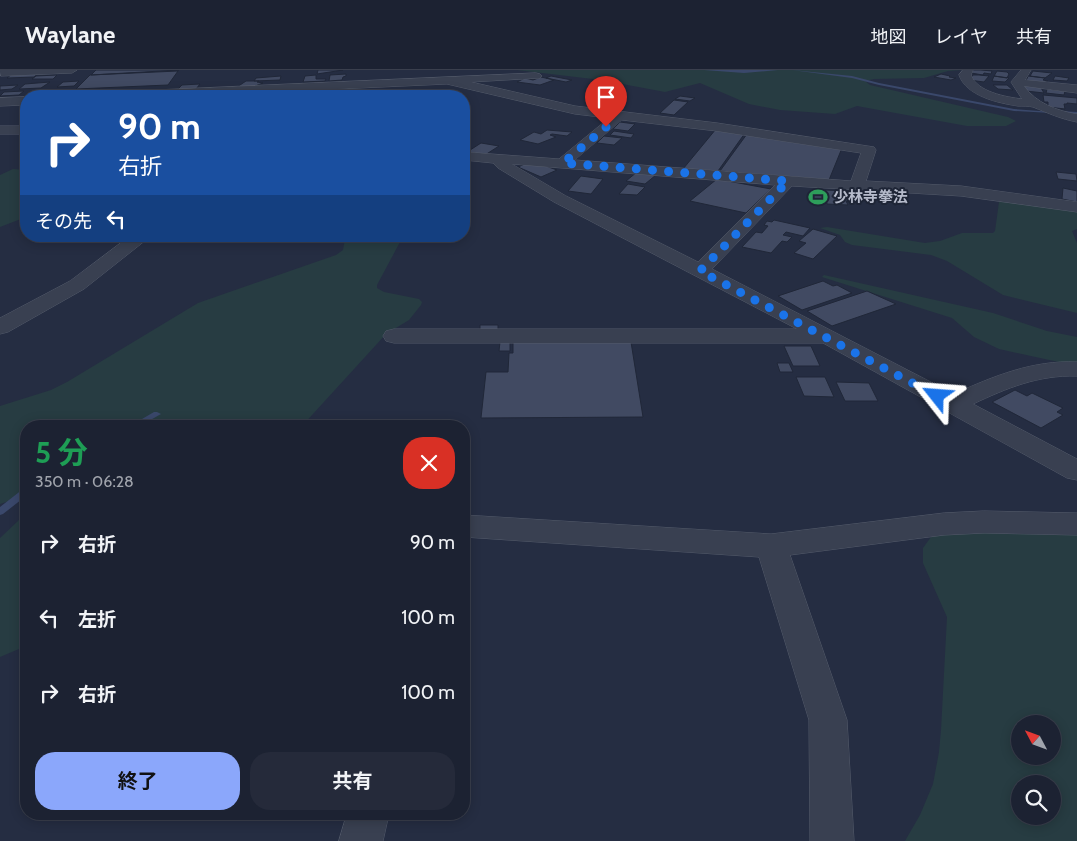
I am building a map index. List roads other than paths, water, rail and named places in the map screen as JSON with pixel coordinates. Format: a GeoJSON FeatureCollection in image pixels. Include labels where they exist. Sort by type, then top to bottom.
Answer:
{"type":"FeatureCollection","features":[{"type":"Feature","properties":{"kind":"street"},"geometry":{"type":"LineString","coordinates":[[2,75],[72,70]]}},
{"type":"Feature","properties":{"kind":"street"},"geometry":{"type":"LineString","coordinates":[[362,70],[363,90],[446,80],[536,76]]}},
{"type":"Feature","properties":{"kind":"street"},"geometry":{"type":"LineString","coordinates":[[968,70],[965,75],[967,81],[985,93],[1010,101],[1036,103]]}},
{"type":"Feature","properties":{"kind":"street"},"geometry":{"type":"LineString","coordinates":[[1017,82],[1026,70]]}},
{"type":"Feature","properties":{"kind":"street"},"geometry":{"type":"LineString","coordinates":[[2,75],[55,81]]}},
{"type":"Feature","properties":{"kind":"street"},"geometry":{"type":"LineString","coordinates":[[171,90],[179,78]]}},
{"type":"Feature","properties":{"kind":"street"},"geometry":{"type":"LineString","coordinates":[[446,80],[575,110],[717,127],[869,150],[857,185]]}},
{"type":"Feature","properties":{"kind":"street"},"geometry":{"type":"LineString","coordinates":[[1017,82],[1020,89],[1036,103],[1062,116],[1077,118]]}},
{"type":"Feature","properties":{"kind":"street"},"geometry":{"type":"LineString","coordinates":[[1017,82],[1077,89]]}},
{"type":"Feature","properties":{"kind":"street"},"geometry":{"type":"LineString","coordinates":[[0,102],[20,101]]}},
{"type":"Feature","properties":{"kind":"street"},"geometry":{"type":"LineString","coordinates":[[563,163],[620,116]]}},
{"type":"Feature","properties":{"kind":"street"},"geometry":{"type":"LineString","coordinates":[[0,130],[20,130]]}},
{"type":"Feature","properties":{"kind":"street"},"geometry":{"type":"LineString","coordinates":[[470,156],[788,181],[960,191],[1077,207]]}},
{"type":"Feature","properties":{"kind":"street"},"geometry":{"type":"LineString","coordinates":[[502,159],[500,162],[503,165],[542,189],[827,336],[1077,471]]}},
{"type":"Feature","properties":{"kind":"street"},"geometry":{"type":"LineString","coordinates":[[700,271],[788,181]]}},
{"type":"Feature","properties":{"kind":"street"},"geometry":{"type":"LineString","coordinates":[[0,327],[77,285],[134,242]]}},
{"type":"Feature","properties":{"kind":"street"},"geometry":{"type":"LineString","coordinates":[[394,336],[827,336]]}},
{"type":"Feature","properties":{"kind":"street"},"geometry":{"type":"LineString","coordinates":[[953,404],[1022,375],[1045,368],[1077,369]]}},
{"type":"Feature","properties":{"kind":"street"},"geometry":{"type":"LineString","coordinates":[[470,526],[771,546],[944,524],[984,522],[1077,524]]}},
{"type":"Feature","properties":{"kind":"street"},"geometry":{"type":"LineString","coordinates":[[771,546],[828,720],[832,841]]}},
{"type":"Feature","properties":{"kind":"street"},"geometry":{"type":"LineString","coordinates":[[362,841],[367,820]]}},
{"type":"Feature","properties":{"kind":"waterway"},"geometry":{"type":"LineString","coordinates":[[706,70],[744,72],[776,70]]}},
{"type":"Feature","properties":{"kind":"waterway"},"geometry":{"type":"LineString","coordinates":[[794,70],[852,77],[1014,110],[1051,112]]}},
{"type":"Feature","properties":{"kind":"waterway"},"geometry":{"type":"LineString","coordinates":[[1059,112],[1077,113]]}},
{"type":"Feature","properties":{"kind":"waterway"},"geometry":{"type":"LineString","coordinates":[[146,420],[157,414]]}},
{"type":"Feature","properties":{"kind":"waterway"},"geometry":{"type":"LineString","coordinates":[[0,512],[20,496]]}},
{"type":"Feature","properties":{"kind":"place","name":"少林寺拳法"},"geometry":{"type":"Point","coordinates":[818,197]}}]}
